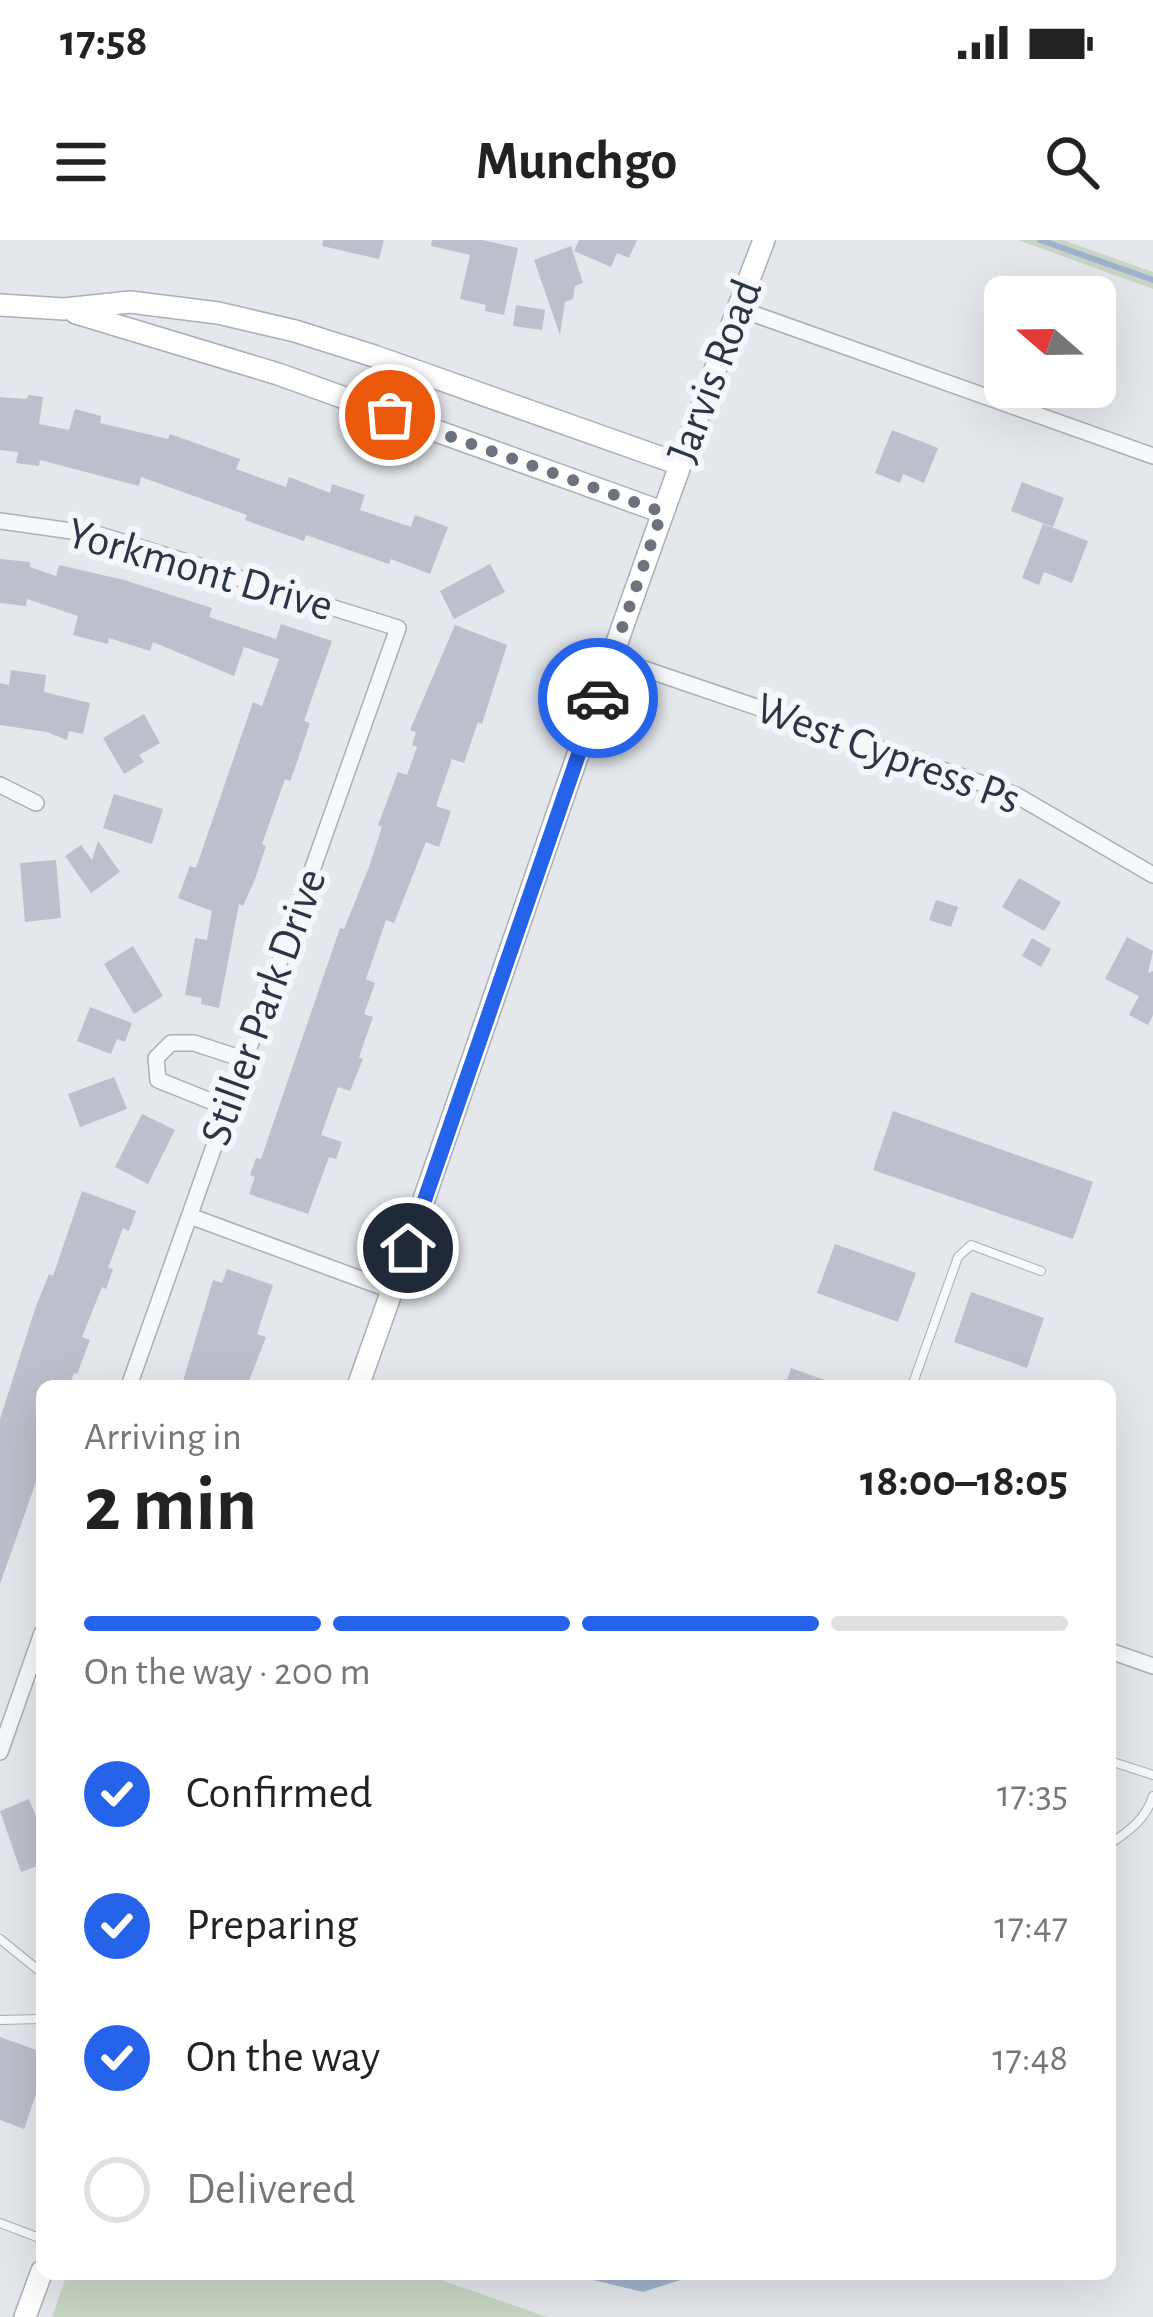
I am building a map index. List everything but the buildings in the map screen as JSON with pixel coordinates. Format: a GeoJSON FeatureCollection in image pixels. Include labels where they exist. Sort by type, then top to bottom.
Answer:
{"type":"FeatureCollection","features":[{"type":"Feature","properties":{"kind":"street","name":"Jarvis Road"},"geometry":{"type":"LineString","coordinates":[[364,1380],[662,512],[764,240]]}},
{"type":"Feature","properties":{"kind":"street"},"geometry":{"type":"LineString","coordinates":[[0,305],[64,309],[130,302],[218,313],[295,331],[680,464]]}},
{"type":"Feature","properties":{"kind":"street"},"geometry":{"type":"LineString","coordinates":[[737,308],[1153,456]]}},
{"type":"Feature","properties":{"kind":"street"},"geometry":{"type":"LineString","coordinates":[[64,309],[278,374],[662,512]]}},
{"type":"Feature","properties":{"kind":"street","name":"Yorkmont Drive"},"geometry":{"type":"LineString","coordinates":[[0,520],[100,535],[398,628]]}},
{"type":"Feature","properties":{"kind":"street","name":"Stiller Park Drive"},"geometry":{"type":"LineString","coordinates":[[131,1380],[398,628]]}},
{"type":"Feature","properties":{"kind":"street","name":"West Cypress Ps"},"geometry":{"type":"LineString","coordinates":[[612,658],[1016,795],[1153,875]]}},
{"type":"Feature","properties":{"kind":"street"},"geometry":{"type":"LineString","coordinates":[[0,785],[36,802]]}},
{"type":"Feature","properties":{"kind":"street"},"geometry":{"type":"LineString","coordinates":[[228,1108],[158,1080],[156,1058],[171,1043],[194,1043],[245,1060]]}},
{"type":"Feature","properties":{"kind":"street"},"geometry":{"type":"LineString","coordinates":[[190,1216],[393,1291]]}},
{"type":"Feature","properties":{"kind":"street"},"geometry":{"type":"LineString","coordinates":[[0,1752],[36,1650]]}},
{"type":"Feature","properties":{"kind":"street"},"geometry":{"type":"LineString","coordinates":[[1116,1653],[1153,1666]]}},
{"type":"Feature","properties":{"kind":"street"},"geometry":{"type":"LineString","coordinates":[[25,2317],[39,2280]]}},
{"type":"Feature","properties":{"kind":"lane"},"geometry":{"type":"LineString","coordinates":[[913,1380],[958,1257],[971,1245],[1041,1271]]}},
{"type":"Feature","properties":{"kind":"lane"},"geometry":{"type":"LineString","coordinates":[[1116,1764],[1153,1775]]}},
{"type":"Feature","properties":{"kind":"lane"},"geometry":{"type":"LineString","coordinates":[[1116,1840],[1149,1809],[1153,1796]]}},
{"type":"Feature","properties":{"kind":"lane"},"geometry":{"type":"LineString","coordinates":[[0,1940],[36,1968]]}},
{"type":"Feature","properties":{"kind":"lane"},"geometry":{"type":"LineString","coordinates":[[0,2020],[36,2019]]}},
{"type":"Feature","properties":{"kind":"lane"},"geometry":{"type":"LineString","coordinates":[[0,2223],[36,2237]]}},
{"type":"Feature","properties":{"kind":"green space"},"geometry":{"type":"Polygon","coordinates":[[[1018,240],[1063,240],[1153,272],[1153,289],[1018,240]]]}},
{"type":"Feature","properties":{"kind":"green space"},"geometry":{"type":"Polygon","coordinates":[[[65,2280],[441,2280],[547,2317],[52,2317],[65,2280]]]}},
{"type":"Feature","properties":{"kind":"water"},"geometry":{"type":"Polygon","coordinates":[[[593,2280],[680,2280],[643,2292],[593,2280]]]}},
{"type":"Feature","properties":{"kind":"waterway"},"geometry":{"type":"LineString","coordinates":[[1040,240],[1153,280]]}},
{"type":"Feature","properties":{"kind":"way so far"},"geometry":{"type":"LineString","coordinates":[[390,415],[662,512],[598,698]]}},
{"type":"Feature","properties":{"kind":"route"},"geometry":{"type":"LineString","coordinates":[[408,1248],[598,698]]}}]}
